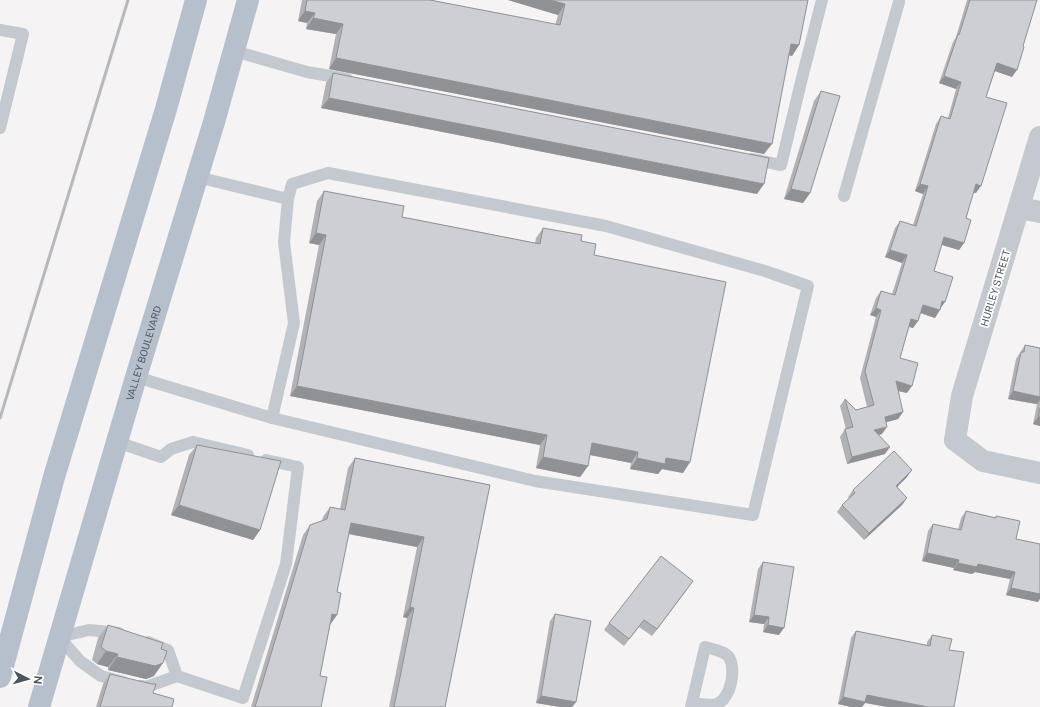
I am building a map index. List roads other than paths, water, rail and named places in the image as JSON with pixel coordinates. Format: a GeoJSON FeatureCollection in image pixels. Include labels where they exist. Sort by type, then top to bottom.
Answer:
{"type":"FeatureCollection","features":[{"type":"Feature","properties":{"kind":"main road"},"geometry":{"type":"LineString","coordinates":[[0,677],[56,470],[166,109],[196,0]]}},
{"type":"Feature","properties":{"kind":"main road","name":"VALLEY BOULEVARD"},"geometry":{"type":"LineString","coordinates":[[39,707],[116,442],[214,122],[248,0]]}},
{"type":"Feature","properties":{"kind":"street","name":"HURLEY STREET"},"geometry":{"type":"LineString","coordinates":[[1040,137],[962,396],[955,440],[983,461],[1040,473]]}},
{"type":"Feature","properties":{"kind":"street"},"geometry":{"type":"LineString","coordinates":[[1019,208],[1040,212]]}},
{"type":"Feature","properties":{"kind":"lane"},"geometry":{"type":"LineString","coordinates":[[739,156],[781,165],[822,0]]}},
{"type":"Feature","properties":{"kind":"lane"},"geometry":{"type":"LineString","coordinates":[[844,196],[896,1]]}},
{"type":"Feature","properties":{"kind":"lane"},"geometry":{"type":"LineString","coordinates":[[0,30],[23,34],[0,128]]}},
{"type":"Feature","properties":{"kind":"lane"},"geometry":{"type":"LineString","coordinates":[[234,51],[307,72],[356,81]]}},
{"type":"Feature","properties":{"kind":"lane"},"geometry":{"type":"LineString","coordinates":[[136,377],[272,418],[535,481],[753,515],[808,286],[765,271],[606,226],[328,173],[292,184],[288,199],[284,242],[294,323],[272,418]]}},
{"type":"Feature","properties":{"kind":"lane"},"geometry":{"type":"LineString","coordinates":[[197,178],[288,199]]}},
{"type":"Feature","properties":{"kind":"lane"},"geometry":{"type":"LineString","coordinates":[[116,442],[161,457],[171,449],[193,442],[298,467],[286,564],[243,698],[177,676],[146,688],[101,676],[80,661],[59,637],[89,630],[123,633],[168,650],[177,676]]}},
{"type":"Feature","properties":{"kind":"lane"},"geometry":{"type":"LineString","coordinates":[[704,648],[721,652],[728,657],[732,666],[732,681],[728,695],[719,703],[710,705],[692,705],[704,648]]}},
{"type":"Feature","properties":{"kind":"railway"},"geometry":{"type":"LineString","coordinates":[[0,418],[128,0]]}}]}
